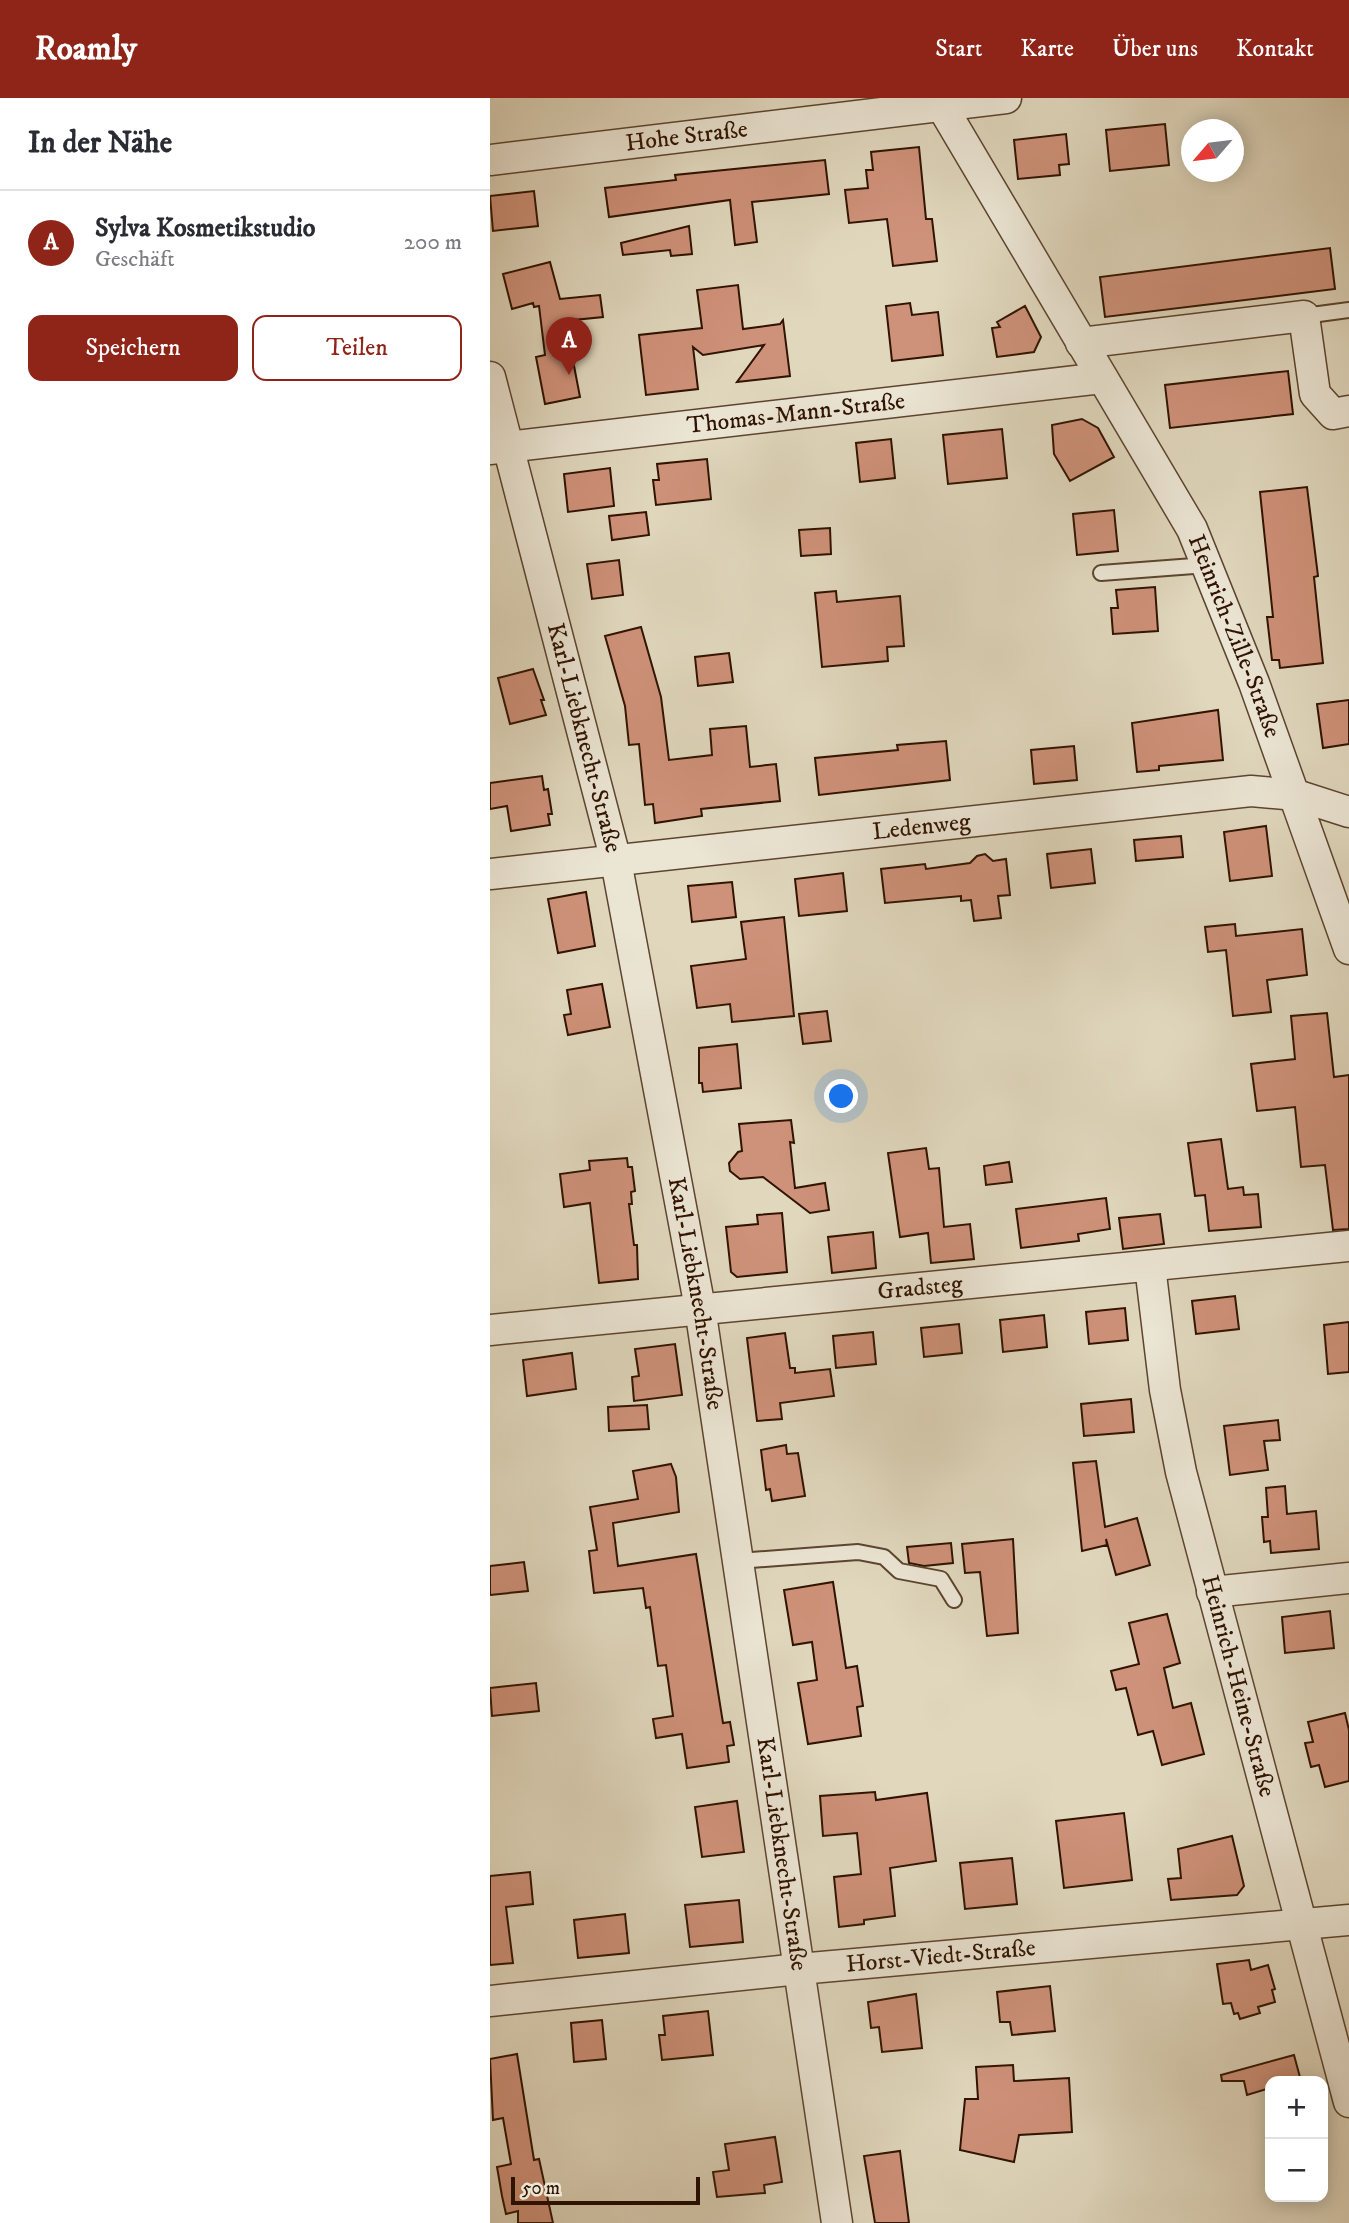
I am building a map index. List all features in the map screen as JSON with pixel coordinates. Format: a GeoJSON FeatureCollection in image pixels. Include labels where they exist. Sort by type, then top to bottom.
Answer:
{"type":"FeatureCollection","features":[{"type":"Feature","properties":{"kind":"street","name":"Hohe Straße"},"geometry":{"type":"LineString","coordinates":[[490,160],[939,102],[1006,98]]}},
{"type":"Feature","properties":{"kind":"street","name":"Heinrich-Zille-Straße"},"geometry":{"type":"LineString","coordinates":[[939,102],[1192,528],[1209,565],[1296,795],[1349,949]]}},
{"type":"Feature","properties":{"kind":"street"},"geometry":{"type":"LineString","coordinates":[[1081,343],[1304,316],[1315,394],[1333,414],[1349,411]]}},
{"type":"Feature","properties":{"kind":"street","name":"Karl-Liebknecht-Straße"},"geometry":{"type":"LineString","coordinates":[[490,377],[499,448],[616,861],[699,1308],[837,2223]]}},
{"type":"Feature","properties":{"kind":"street","name":"Thomas-Mann-Straße"},"geometry":{"type":"LineString","coordinates":[[499,448],[1102,377]]}},
{"type":"Feature","properties":{"kind":"street","name":"Ledenweg"},"geometry":{"type":"LineString","coordinates":[[490,874],[1251,791],[1296,795],[1349,812]]}},
{"type":"Feature","properties":{"kind":"street","name":"Gradsteg"},"geometry":{"type":"LineString","coordinates":[[490,1330],[1349,1246]]}},
{"type":"Feature","properties":{"kind":"street","name":"Heinrich-Heine-Straße"},"geometry":{"type":"LineString","coordinates":[[1150,1266],[1164,1390],[1181,1472],[1349,2102]]}},
{"type":"Feature","properties":{"kind":"street"},"geometry":{"type":"LineString","coordinates":[[1212,1592],[1349,1578]]}},
{"type":"Feature","properties":{"kind":"street","name":"Horst-Viedt-Straße"},"geometry":{"type":"LineString","coordinates":[[490,2001],[799,1969],[1349,1920]]}},
{"type":"Feature","properties":{"kind":"lane"},"geometry":{"type":"LineString","coordinates":[[1304,316],[1349,310]]}},
{"type":"Feature","properties":{"kind":"lane"},"geometry":{"type":"LineString","coordinates":[[1101,573],[1209,565]]}},
{"type":"Feature","properties":{"kind":"lane"},"geometry":{"type":"LineString","coordinates":[[738,1562],[858,1552],[884,1557],[899,1571],[941,1579],[954,1600]]}},
{"type":"Feature","properties":{"kind":"building"},"geometry":{"type":"Polygon","coordinates":[[[1165,124],[1169,165],[1110,171],[1106,130],[1165,124]]]}},
{"type":"Feature","properties":{"kind":"building"},"geometry":{"type":"Polygon","coordinates":[[[1066,134],[1069,164],[1059,165],[1060,175],[1018,179],[1014,140],[1066,134]]]}},
{"type":"Feature","properties":{"kind":"building"},"geometry":{"type":"Polygon","coordinates":[[[919,147],[926,219],[932,219],[937,261],[893,266],[887,219],[849,223],[845,190],[868,188],[866,170],[873,170],[871,152],[919,147]]]}},
{"type":"Feature","properties":{"kind":"building"},"geometry":{"type":"Polygon","coordinates":[[[825,160],[829,194],[752,202],[757,242],[735,245],[730,200],[609,217],[605,188],[676,180],[675,175],[825,160]]]}},
{"type":"Feature","properties":{"kind":"building"},"geometry":{"type":"Polygon","coordinates":[[[534,191],[538,226],[493,231],[490,196],[534,191]]]}},
{"type":"Feature","properties":{"kind":"building"},"geometry":{"type":"Polygon","coordinates":[[[689,226],[692,254],[671,256],[670,250],[623,255],[621,243],[689,226]]]}},
{"type":"Feature","properties":{"kind":"building"},"geometry":{"type":"Polygon","coordinates":[[[1330,248],[1335,289],[1105,317],[1100,277],[1330,248]]]}},
{"type":"Feature","properties":{"kind":"building"},"geometry":{"type":"Polygon","coordinates":[[[550,262],[560,299],[600,295],[603,317],[574,320],[577,344],[570,345],[580,397],[545,404],[536,357],[545,355],[539,306],[534,307],[533,303],[512,309],[503,274],[550,262]]]}},
{"type":"Feature","properties":{"kind":"building"},"geometry":{"type":"Polygon","coordinates":[[[738,285],[743,329],[780,324],[783,320],[790,376],[737,382],[764,345],[703,355],[693,347],[698,389],[646,395],[639,335],[702,328],[697,290],[738,285]]]}},
{"type":"Feature","properties":{"kind":"building"},"geometry":{"type":"Polygon","coordinates":[[[910,303],[912,315],[938,312],[943,355],[892,361],[886,306],[910,303]]]}},
{"type":"Feature","properties":{"kind":"building"},"geometry":{"type":"Polygon","coordinates":[[[1025,306],[1041,337],[1034,352],[997,357],[992,328],[1000,327],[997,322],[1025,306]]]}},
{"type":"Feature","properties":{"kind":"building"},"geometry":{"type":"Polygon","coordinates":[[[1288,371],[1293,414],[1170,428],[1165,385],[1288,371]]]}},
{"type":"Feature","properties":{"kind":"building"},"geometry":{"type":"Polygon","coordinates":[[[1082,419],[1098,428],[1114,457],[1070,481],[1054,454],[1052,425],[1082,419]]]}},
{"type":"Feature","properties":{"kind":"building"},"geometry":{"type":"Polygon","coordinates":[[[1002,429],[1007,478],[948,484],[943,435],[1002,429]]]}},
{"type":"Feature","properties":{"kind":"building"},"geometry":{"type":"Polygon","coordinates":[[[891,439],[895,478],[860,482],[856,443],[891,439]]]}},
{"type":"Feature","properties":{"kind":"building"},"geometry":{"type":"Polygon","coordinates":[[[707,459],[711,499],[656,505],[653,480],[659,480],[657,464],[707,459]]]}},
{"type":"Feature","properties":{"kind":"building"},"geometry":{"type":"Polygon","coordinates":[[[610,468],[614,506],[568,512],[564,474],[610,468]]]}},
{"type":"Feature","properties":{"kind":"building"},"geometry":{"type":"Polygon","coordinates":[[[1307,487],[1318,576],[1314,577],[1323,663],[1280,668],[1279,660],[1272,660],[1267,617],[1273,617],[1260,492],[1307,487]]]}},
{"type":"Feature","properties":{"kind":"building"},"geometry":{"type":"Polygon","coordinates":[[[1114,510],[1118,551],[1077,555],[1073,514],[1114,510]]]}},
{"type":"Feature","properties":{"kind":"building"},"geometry":{"type":"Polygon","coordinates":[[[646,512],[649,535],[612,540],[609,516],[646,512]]]}},
{"type":"Feature","properties":{"kind":"building"},"geometry":{"type":"Polygon","coordinates":[[[830,528],[831,554],[801,556],[799,530],[830,528]]]}},
{"type":"Feature","properties":{"kind":"building"},"geometry":{"type":"Polygon","coordinates":[[[619,560],[623,595],[592,599],[587,564],[619,560]]]}},
{"type":"Feature","properties":{"kind":"building"},"geometry":{"type":"Polygon","coordinates":[[[1155,587],[1158,631],[1113,634],[1111,608],[1118,608],[1116,590],[1155,587]]]}},
{"type":"Feature","properties":{"kind":"building"},"geometry":{"type":"Polygon","coordinates":[[[836,591],[837,602],[900,596],[904,646],[887,647],[888,661],[822,667],[815,593],[836,591]]]}},
{"type":"Feature","properties":{"kind":"building"},"geometry":{"type":"Polygon","coordinates":[[[641,627],[661,697],[669,760],[712,755],[710,729],[746,726],[750,767],[776,764],[780,801],[701,809],[702,816],[655,823],[653,804],[645,805],[639,744],[629,745],[625,706],[605,636],[641,627]]]}},
{"type":"Feature","properties":{"kind":"building"},"geometry":{"type":"Polygon","coordinates":[[[729,653],[733,682],[698,686],[695,657],[729,653]]]}},
{"type":"Feature","properties":{"kind":"building"},"geometry":{"type":"Polygon","coordinates":[[[533,669],[544,700],[541,700],[546,715],[510,724],[498,678],[533,669]]]}},
{"type":"Feature","properties":{"kind":"building"},"geometry":{"type":"Polygon","coordinates":[[[1349,700],[1349,744],[1323,748],[1317,704],[1349,700]]]}},
{"type":"Feature","properties":{"kind":"building"},"geometry":{"type":"Polygon","coordinates":[[[1218,710],[1223,760],[1159,766],[1159,770],[1137,772],[1132,723],[1218,710]]]}},
{"type":"Feature","properties":{"kind":"building"},"geometry":{"type":"Polygon","coordinates":[[[946,741],[950,780],[819,795],[815,758],[898,750],[897,745],[946,741]]]}},
{"type":"Feature","properties":{"kind":"building"},"geometry":{"type":"Polygon","coordinates":[[[1074,746],[1077,780],[1034,784],[1031,750],[1074,746]]]}},
{"type":"Feature","properties":{"kind":"building"},"geometry":{"type":"Polygon","coordinates":[[[542,776],[544,790],[548,789],[552,814],[548,814],[550,825],[511,831],[507,806],[490,809],[490,783],[542,776]]]}},
{"type":"Feature","properties":{"kind":"building"},"geometry":{"type":"Polygon","coordinates":[[[1266,826],[1272,876],[1230,881],[1224,832],[1266,826]]]}},
{"type":"Feature","properties":{"kind":"building"},"geometry":{"type":"Polygon","coordinates":[[[1181,836],[1183,857],[1136,861],[1134,840],[1181,836]]]}},
{"type":"Feature","properties":{"kind":"building"},"geometry":{"type":"Polygon","coordinates":[[[1091,849],[1095,883],[1051,888],[1047,854],[1091,849]]]}},
{"type":"Feature","properties":{"kind":"building"},"geometry":{"type":"Polygon","coordinates":[[[985,854],[993,861],[1006,859],[1010,895],[998,896],[1001,918],[974,921],[971,900],[961,901],[961,896],[885,903],[881,869],[925,864],[926,869],[970,863],[977,856],[985,854]]]}},
{"type":"Feature","properties":{"kind":"building"},"geometry":{"type":"Polygon","coordinates":[[[843,873],[847,911],[799,916],[795,879],[843,873]]]}},
{"type":"Feature","properties":{"kind":"building"},"geometry":{"type":"Polygon","coordinates":[[[732,882],[736,917],[692,922],[688,886],[732,882]]]}},
{"type":"Feature","properties":{"kind":"building"},"geometry":{"type":"Polygon","coordinates":[[[586,892],[595,946],[558,953],[548,899],[586,892]]]}},
{"type":"Feature","properties":{"kind":"building"},"geometry":{"type":"Polygon","coordinates":[[[784,917],[794,1016],[732,1022],[730,1004],[697,1008],[691,966],[746,959],[741,922],[784,917]]]}},
{"type":"Feature","properties":{"kind":"building"},"geometry":{"type":"Polygon","coordinates":[[[1235,924],[1236,936],[1302,929],[1307,975],[1267,980],[1271,1012],[1233,1016],[1226,950],[1208,952],[1205,927],[1235,924]]]}},
{"type":"Feature","properties":{"kind":"building"},"geometry":{"type":"Polygon","coordinates":[[[602,984],[610,1027],[568,1035],[564,1015],[571,1014],[567,990],[602,984]]]}},
{"type":"Feature","properties":{"kind":"building"},"geometry":{"type":"Polygon","coordinates":[[[827,1011],[831,1041],[803,1044],[799,1014],[827,1011]]]}},
{"type":"Feature","properties":{"kind":"building"},"geometry":{"type":"Polygon","coordinates":[[[1327,1013],[1334,1077],[1349,1075],[1349,1229],[1333,1230],[1325,1165],[1301,1167],[1295,1107],[1257,1111],[1251,1064],[1295,1059],[1291,1016],[1327,1013]]]}},
{"type":"Feature","properties":{"kind":"building"},"geometry":{"type":"Polygon","coordinates":[[[737,1044],[741,1088],[703,1092],[702,1083],[699,1083],[699,1048],[737,1044]]]}},
{"type":"Feature","properties":{"kind":"building"},"geometry":{"type":"Polygon","coordinates":[[[791,1120],[794,1143],[790,1142],[795,1188],[825,1183],[829,1210],[810,1213],[763,1177],[740,1179],[730,1171],[729,1163],[742,1151],[739,1124],[791,1120]]]}},
{"type":"Feature","properties":{"kind":"building"},"geometry":{"type":"Polygon","coordinates":[[[1221,1139],[1228,1189],[1243,1187],[1244,1195],[1258,1194],[1261,1227],[1209,1231],[1205,1195],[1195,1196],[1188,1143],[1221,1139]]]}},
{"type":"Feature","properties":{"kind":"building"},"geometry":{"type":"Polygon","coordinates":[[[926,1148],[929,1169],[939,1168],[944,1227],[970,1224],[974,1259],[931,1263],[928,1233],[900,1237],[888,1153],[926,1148]]]}},
{"type":"Feature","properties":{"kind":"building"},"geometry":{"type":"Polygon","coordinates":[[[627,1158],[628,1167],[632,1167],[635,1191],[631,1192],[632,1204],[629,1204],[634,1245],[637,1245],[638,1279],[599,1283],[590,1203],[564,1207],[560,1174],[590,1170],[589,1161],[627,1158]]]}},
{"type":"Feature","properties":{"kind":"building"},"geometry":{"type":"Polygon","coordinates":[[[1009,1162],[1012,1182],[986,1185],[984,1166],[1009,1162]]]}},
{"type":"Feature","properties":{"kind":"building"},"geometry":{"type":"Polygon","coordinates":[[[1106,1198],[1110,1229],[1078,1234],[1079,1241],[1021,1248],[1016,1209],[1106,1198]]]}},
{"type":"Feature","properties":{"kind":"building"},"geometry":{"type":"Polygon","coordinates":[[[782,1213],[787,1272],[737,1277],[731,1272],[726,1227],[758,1224],[757,1215],[782,1213]]]}},
{"type":"Feature","properties":{"kind":"building"},"geometry":{"type":"Polygon","coordinates":[[[1160,1214],[1164,1244],[1123,1249],[1119,1218],[1160,1214]]]}},
{"type":"Feature","properties":{"kind":"building"},"geometry":{"type":"Polygon","coordinates":[[[873,1232],[876,1268],[832,1273],[828,1237],[873,1232]]]}},
{"type":"Feature","properties":{"kind":"building"},"geometry":{"type":"Polygon","coordinates":[[[1235,1296],[1239,1329],[1196,1334],[1192,1301],[1235,1296]]]}},
{"type":"Feature","properties":{"kind":"building"},"geometry":{"type":"Polygon","coordinates":[[[1125,1308],[1128,1340],[1089,1344],[1086,1312],[1125,1308]]]}},
{"type":"Feature","properties":{"kind":"building"},"geometry":{"type":"Polygon","coordinates":[[[1044,1315],[1047,1347],[1003,1352],[1000,1320],[1044,1315]]]}},
{"type":"Feature","properties":{"kind":"building"},"geometry":{"type":"Polygon","coordinates":[[[1349,1322],[1349,1372],[1328,1374],[1324,1325],[1349,1322]]]}},
{"type":"Feature","properties":{"kind":"building"},"geometry":{"type":"Polygon","coordinates":[[[959,1324],[962,1353],[924,1357],[921,1328],[959,1324]]]}},
{"type":"Feature","properties":{"kind":"building"},"geometry":{"type":"Polygon","coordinates":[[[873,1332],[876,1364],[836,1368],[833,1336],[873,1332]]]}},
{"type":"Feature","properties":{"kind":"building"},"geometry":{"type":"Polygon","coordinates":[[[785,1333],[790,1368],[795,1368],[795,1373],[830,1369],[834,1396],[780,1403],[782,1419],[757,1421],[747,1338],[785,1333]]]}},
{"type":"Feature","properties":{"kind":"building"},"geometry":{"type":"Polygon","coordinates":[[[675,1344],[682,1395],[634,1401],[632,1377],[639,1376],[635,1349],[675,1344]]]}},
{"type":"Feature","properties":{"kind":"building"},"geometry":{"type":"Polygon","coordinates":[[[572,1353],[576,1389],[527,1396],[523,1360],[572,1353]]]}},
{"type":"Feature","properties":{"kind":"building"},"geometry":{"type":"Polygon","coordinates":[[[1131,1399],[1134,1432],[1084,1436],[1081,1404],[1131,1399]]]}},
{"type":"Feature","properties":{"kind":"building"},"geometry":{"type":"Polygon","coordinates":[[[647,1405],[649,1429],[609,1431],[608,1407],[647,1405]]]}},
{"type":"Feature","properties":{"kind":"building"},"geometry":{"type":"Polygon","coordinates":[[[1278,1420],[1280,1440],[1264,1441],[1268,1470],[1230,1475],[1224,1426],[1278,1420]]]}},
{"type":"Feature","properties":{"kind":"building"},"geometry":{"type":"Polygon","coordinates":[[[786,1445],[787,1454],[798,1453],[805,1496],[772,1501],[770,1489],[766,1490],[761,1450],[786,1445]]]}},
{"type":"Feature","properties":{"kind":"building"},"geometry":{"type":"Polygon","coordinates":[[[1096,1461],[1105,1527],[1137,1518],[1150,1565],[1116,1575],[1106,1539],[1107,1545],[1082,1551],[1073,1463],[1096,1461]]]}},
{"type":"Feature","properties":{"kind":"building"},"geometry":{"type":"Polygon","coordinates":[[[671,1464],[676,1477],[679,1512],[613,1523],[618,1566],[696,1554],[723,1723],[730,1722],[734,1745],[727,1746],[729,1762],[687,1768],[682,1734],[656,1738],[653,1719],[673,1716],[666,1665],[658,1666],[650,1607],[646,1608],[643,1588],[594,1593],[589,1551],[597,1550],[590,1507],[638,1499],[633,1471],[671,1464]]]}},
{"type":"Feature","properties":{"kind":"building"},"geometry":{"type":"Polygon","coordinates":[[[1285,1486],[1287,1514],[1316,1511],[1319,1549],[1271,1553],[1270,1541],[1264,1542],[1262,1517],[1268,1517],[1266,1488],[1285,1486]]]}},
{"type":"Feature","properties":{"kind":"building"},"geometry":{"type":"Polygon","coordinates":[[[1013,1539],[1018,1633],[987,1636],[980,1572],[965,1573],[962,1544],[1013,1539]]]}},
{"type":"Feature","properties":{"kind":"building"},"geometry":{"type":"Polygon","coordinates":[[[951,1543],[953,1563],[924,1566],[909,1563],[907,1547],[951,1543]]]}},
{"type":"Feature","properties":{"kind":"building"},"geometry":{"type":"Polygon","coordinates":[[[524,1562],[528,1591],[490,1595],[490,1566],[524,1562]]]}},
{"type":"Feature","properties":{"kind":"building"},"geometry":{"type":"Polygon","coordinates":[[[833,1582],[846,1668],[857,1666],[863,1706],[857,1707],[861,1736],[808,1744],[798,1683],[817,1680],[812,1642],[793,1645],[784,1590],[833,1582]]]}},
{"type":"Feature","properties":{"kind":"building"},"geometry":{"type":"Polygon","coordinates":[[[1330,1611],[1334,1648],[1285,1653],[1282,1617],[1330,1611]]]}},
{"type":"Feature","properties":{"kind":"building"},"geometry":{"type":"Polygon","coordinates":[[[1167,1614],[1180,1663],[1164,1668],[1173,1708],[1191,1703],[1204,1754],[1162,1765],[1153,1731],[1138,1735],[1126,1688],[1116,1690],[1111,1671],[1139,1664],[1129,1623],[1167,1614]]]}},
{"type":"Feature","properties":{"kind":"building"},"geometry":{"type":"Polygon","coordinates":[[[536,1683],[539,1711],[492,1716],[490,1688],[536,1683]]]}},
{"type":"Feature","properties":{"kind":"building"},"geometry":{"type":"Polygon","coordinates":[[[1345,1713],[1349,1730],[1349,1781],[1325,1787],[1319,1765],[1311,1767],[1305,1743],[1313,1742],[1308,1722],[1345,1713]]]}},
{"type":"Feature","properties":{"kind":"building"},"geometry":{"type":"Polygon","coordinates":[[[875,1792],[876,1800],[927,1793],[936,1861],[890,1868],[895,1916],[839,1927],[834,1877],[861,1874],[857,1833],[823,1836],[820,1796],[875,1792]]]}},
{"type":"Feature","properties":{"kind":"building"},"geometry":{"type":"Polygon","coordinates":[[[737,1801],[744,1852],[702,1857],[695,1807],[737,1801]]]}},
{"type":"Feature","properties":{"kind":"building"},"geometry":{"type":"Polygon","coordinates":[[[1124,1813],[1132,1880],[1064,1888],[1056,1821],[1124,1813]]]}},
{"type":"Feature","properties":{"kind":"building"},"geometry":{"type":"Polygon","coordinates":[[[1232,1836],[1244,1886],[1237,1895],[1171,1900],[1168,1879],[1181,1878],[1178,1849],[1232,1836]]]}},
{"type":"Feature","properties":{"kind":"building"},"geometry":{"type":"Polygon","coordinates":[[[1012,1858],[1017,1904],[965,1909],[960,1863],[1012,1858]]]}},
{"type":"Feature","properties":{"kind":"building"},"geometry":{"type":"Polygon","coordinates":[[[530,1872],[533,1904],[506,1907],[513,1963],[490,1965],[490,1876],[530,1872]]]}},
{"type":"Feature","properties":{"kind":"building"},"geometry":{"type":"Polygon","coordinates":[[[739,1900],[743,1942],[690,1947],[685,1905],[739,1900]]]}},
{"type":"Feature","properties":{"kind":"building"},"geometry":{"type":"Polygon","coordinates":[[[625,1914],[629,1953],[578,1958],[574,1920],[625,1914]]]}},
{"type":"Feature","properties":{"kind":"building"},"geometry":{"type":"Polygon","coordinates":[[[1249,1960],[1251,1970],[1268,1965],[1275,1989],[1272,1990],[1275,2002],[1258,2007],[1260,2013],[1240,2019],[1238,2013],[1234,2014],[1231,2003],[1223,2004],[1217,1964],[1249,1960]]]}},
{"type":"Feature","properties":{"kind":"building"},"geometry":{"type":"Polygon","coordinates":[[[1050,1986],[1055,2031],[1012,2035],[1010,2022],[1000,2022],[997,1992],[1050,1986]]]}},
{"type":"Feature","properties":{"kind":"building"},"geometry":{"type":"Polygon","coordinates":[[[916,1994],[922,2048],[882,2052],[879,2027],[871,2028],[868,2002],[916,1994]]]}},
{"type":"Feature","properties":{"kind":"building"},"geometry":{"type":"Polygon","coordinates":[[[708,2011],[713,2055],[662,2060],[659,2035],[665,2035],[663,2016],[708,2011]]]}},
{"type":"Feature","properties":{"kind":"building"},"geometry":{"type":"Polygon","coordinates":[[[602,2020],[606,2059],[574,2062],[571,2023],[602,2020]]]}},
{"type":"Feature","properties":{"kind":"building"},"geometry":{"type":"Polygon","coordinates":[[[517,2054],[534,2160],[539,2159],[553,2223],[518,2223],[518,2211],[506,2214],[502,2196],[497,2167],[511,2164],[503,2118],[493,2120],[490,2059],[517,2054]]]}},
{"type":"Feature","properties":{"kind":"building"},"geometry":{"type":"Polygon","coordinates":[[[1294,2055],[1300,2076],[1265,2076],[1265,2090],[1247,2095],[1244,2081],[1222,2081],[1221,2075],[1294,2055]]]}},
{"type":"Feature","properties":{"kind":"building"},"geometry":{"type":"Polygon","coordinates":[[[1013,2065],[1014,2081],[1069,2078],[1072,2132],[1019,2135],[1014,2162],[960,2150],[965,2099],[978,2099],[976,2067],[1013,2065]]]}},
{"type":"Feature","properties":{"kind":"building"},"geometry":{"type":"Polygon","coordinates":[[[775,2137],[782,2182],[764,2185],[765,2193],[717,2197],[713,2172],[729,2170],[725,2144],[775,2137]]]}},
{"type":"Feature","properties":{"kind":"building"},"geometry":{"type":"Polygon","coordinates":[[[900,2151],[909,2223],[875,2223],[864,2156],[900,2151]]]}},
{"type":"Feature","properties":{"kind":"place","name":"Sylva Kosmetikstudio"},"geometry":{"type":"Point","coordinates":[569,375]}}]}
